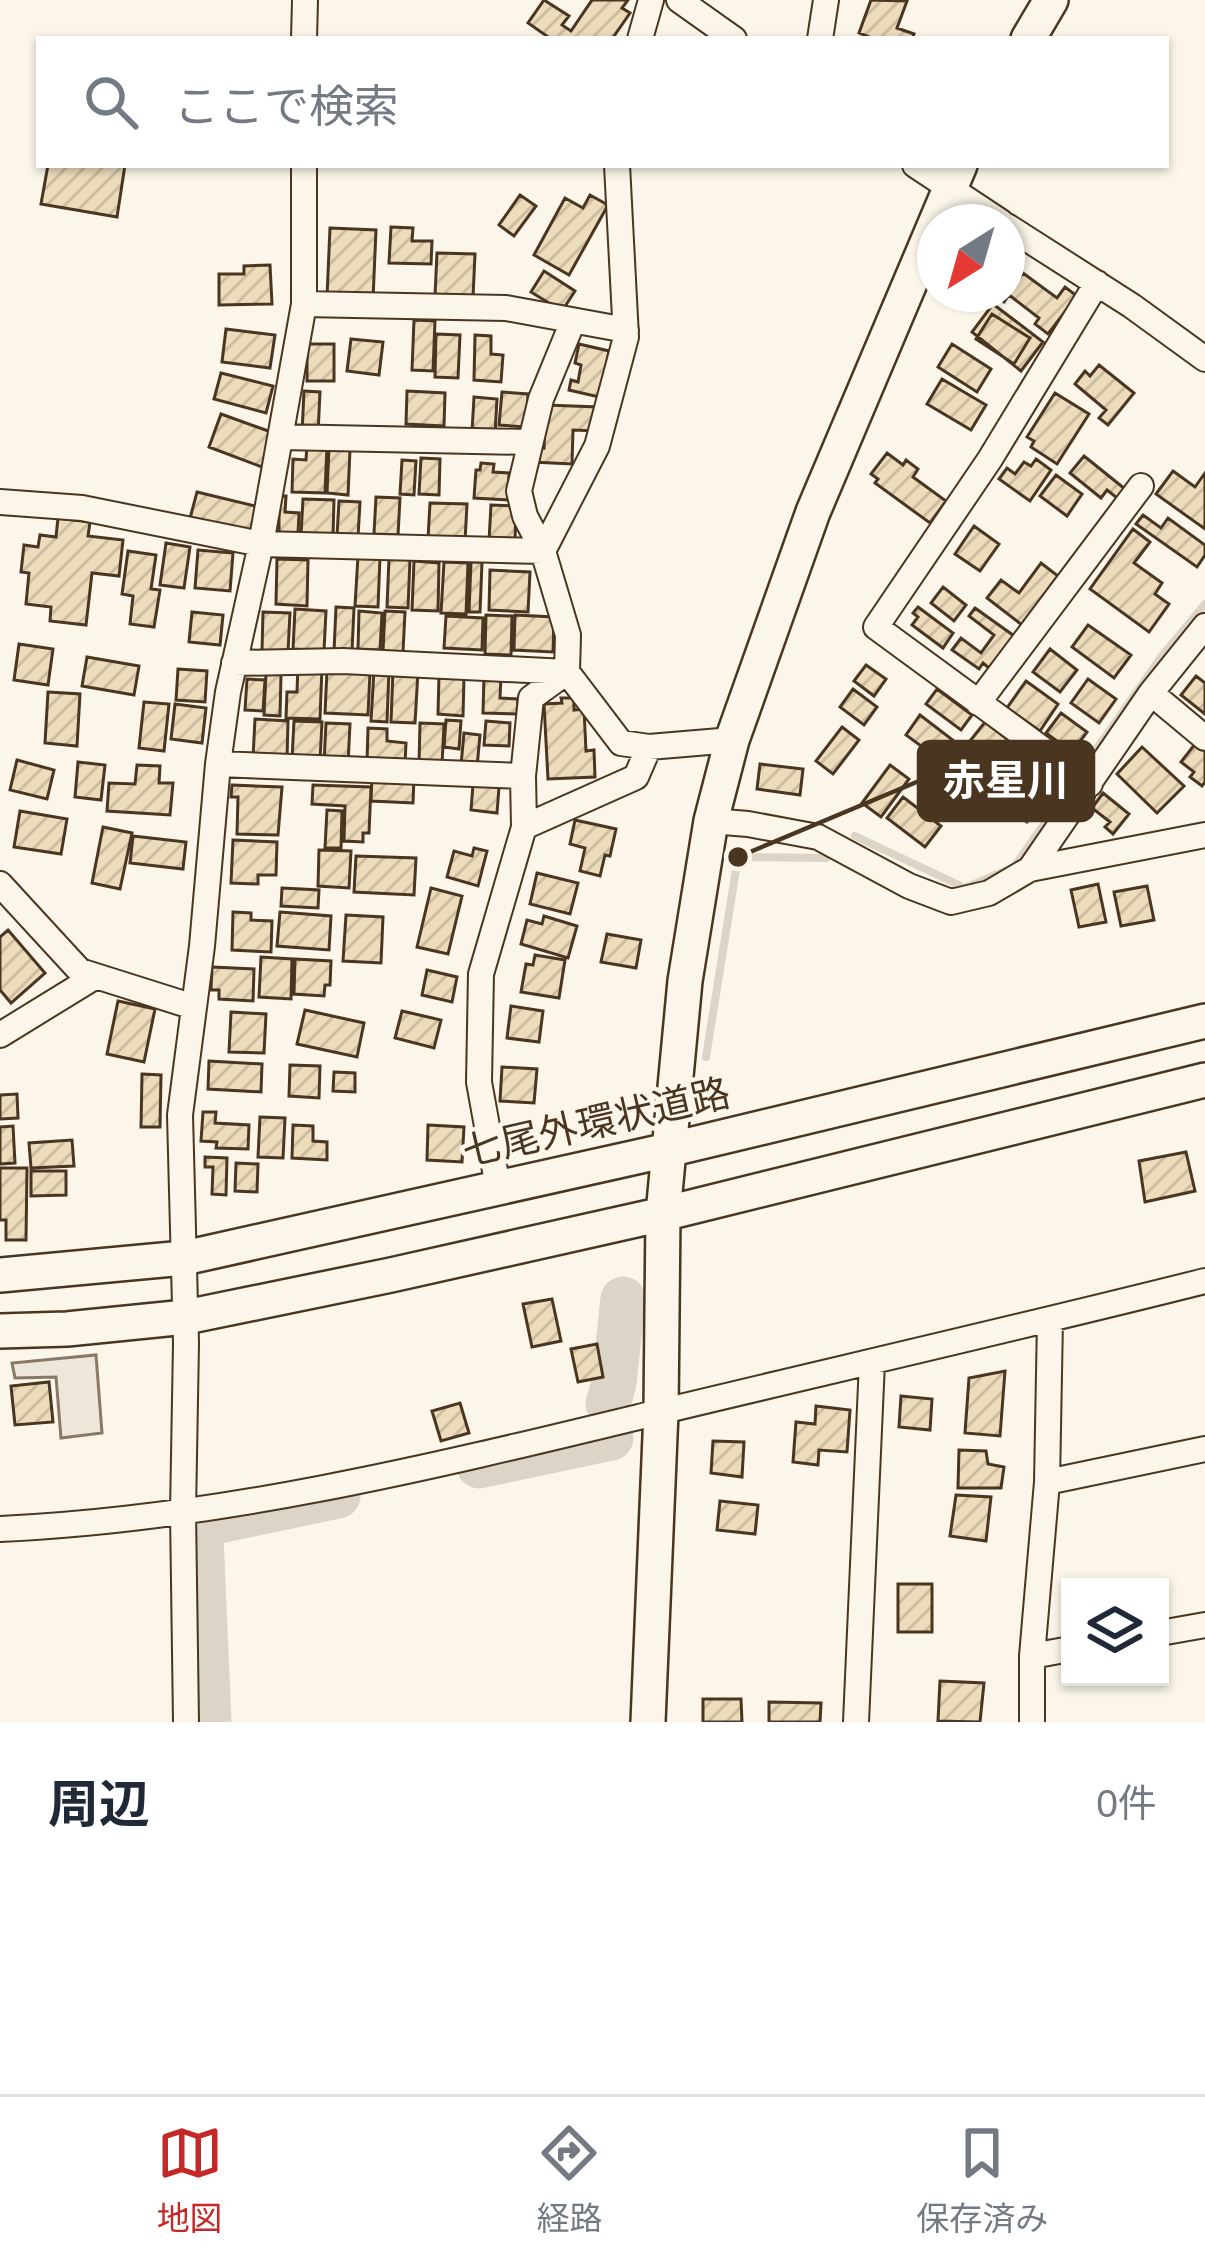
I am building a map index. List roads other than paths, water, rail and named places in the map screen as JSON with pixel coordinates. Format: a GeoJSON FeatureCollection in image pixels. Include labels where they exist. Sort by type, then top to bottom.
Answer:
{"type":"FeatureCollection","features":[{"type":"Feature","properties":{"kind":"street"},"geometry":{"type":"LineString","coordinates":[[304,0],[304,36]]}},
{"type":"Feature","properties":{"kind":"street"},"geometry":{"type":"LineString","coordinates":[[641,36],[651,0]]}},
{"type":"Feature","properties":{"kind":"street"},"geometry":{"type":"LineString","coordinates":[[680,0],[730,36]]}},
{"type":"Feature","properties":{"kind":"street"},"geometry":{"type":"LineString","coordinates":[[820,36],[826,0]]}},
{"type":"Feature","properties":{"kind":"street"},"geometry":{"type":"LineString","coordinates":[[1030,36],[1052,0]]}},
{"type":"Feature","properties":{"kind":"street"},"geometry":{"type":"LineString","coordinates":[[186,1722],[186,1317],[180,1115],[218,764],[304,304],[304,168]]}},
{"type":"Feature","properties":{"kind":"street"},"geometry":{"type":"LineString","coordinates":[[543,551],[597,446],[626,337],[617,168]]}},
{"type":"Feature","properties":{"kind":"street"},"geometry":{"type":"LineString","coordinates":[[648,1722],[661,1412],[663,1214],[685,981],[711,821],[732,740],[813,512],[954,176],[983,204]]}},
{"type":"Feature","properties":{"kind":"street"},"geometry":{"type":"LineString","coordinates":[[1025,237],[1205,358]]}},
{"type":"Feature","properties":{"kind":"street"},"geometry":{"type":"LineString","coordinates":[[1090,784],[876,628],[990,459],[1097,283]]}},
{"type":"Feature","properties":{"kind":"street"},"geometry":{"type":"LineString","coordinates":[[304,304],[506,308],[626,330]]}},
{"type":"Feature","properties":{"kind":"street"},"geometry":{"type":"LineString","coordinates":[[572,321],[541,399],[519,491],[568,635],[567,672],[621,743],[649,747],[732,740]]}},
{"type":"Feature","properties":{"kind":"street"},"geometry":{"type":"LineString","coordinates":[[281,437],[528,442]]}},
{"type":"Feature","properties":{"kind":"street"},"geometry":{"type":"LineString","coordinates":[[978,703],[1141,486]]}},
{"type":"Feature","properties":{"kind":"street"},"geometry":{"type":"LineString","coordinates":[[0,502],[82,508],[261,544],[543,551]]}},
{"type":"Feature","properties":{"kind":"street"},"geometry":{"type":"LineString","coordinates":[[1030,868],[1151,693],[1205,626]]}},
{"type":"Feature","properties":{"kind":"street"},"geometry":{"type":"LineString","coordinates":[[234,663],[343,661],[567,672]]}},
{"type":"Feature","properties":{"kind":"street"},"geometry":{"type":"LineString","coordinates":[[498,1186],[478,1082],[481,974],[524,827],[523,776],[531,698],[567,672]]}},
{"type":"Feature","properties":{"kind":"street"},"geometry":{"type":"LineString","coordinates":[[1151,693],[1205,738]]}},
{"type":"Feature","properties":{"kind":"street"},"geometry":{"type":"LineString","coordinates":[[524,827],[636,777],[649,747]]}},
{"type":"Feature","properties":{"kind":"street"},"geometry":{"type":"LineString","coordinates":[[218,764],[523,776]]}},
{"type":"Feature","properties":{"kind":"street"},"geometry":{"type":"LineString","coordinates":[[711,821],[818,837],[909,886],[952,902],[989,893],[1030,868],[1205,835]]}},
{"type":"Feature","properties":{"kind":"street"},"geometry":{"type":"LineString","coordinates":[[0,884],[80,971],[194,1006]]}},
{"type":"Feature","properties":{"kind":"street"},"geometry":{"type":"LineString","coordinates":[[0,1035],[96,976]]}},
{"type":"Feature","properties":{"kind":"street","name":"七尾外環状道路"},"geometry":{"type":"LineString","coordinates":[[0,1275],[184,1258],[668,1150],[1205,1021]]}},
{"type":"Feature","properties":{"kind":"street"},"geometry":{"type":"LineString","coordinates":[[0,1331],[186,1317],[391,1275],[663,1214],[1205,1080]]}},
{"type":"Feature","properties":{"kind":"street"},"geometry":{"type":"LineString","coordinates":[[0,1529],[183,1512],[429,1467],[1205,1281]]}},
{"type":"Feature","properties":{"kind":"street"},"geometry":{"type":"LineString","coordinates":[[1032,1722],[1032,1656],[1047,1482],[1050,1320]]}},
{"type":"Feature","properties":{"kind":"street"},"geometry":{"type":"LineString","coordinates":[[856,1722],[872,1362]]}},
{"type":"Feature","properties":{"kind":"street"},"geometry":{"type":"LineString","coordinates":[[1047,1482],[1205,1450]]}},
{"type":"Feature","properties":{"kind":"street"},"geometry":{"type":"LineString","coordinates":[[1169,1631],[1205,1625]]}},
{"type":"Feature","properties":{"kind":"street"},"geometry":{"type":"LineString","coordinates":[[1032,1656],[1061,1651]]}},
{"type":"Feature","properties":{"kind":"waterway"},"geometry":{"type":"LineString","coordinates":[[855,836],[965,888],[1014,867],[1161,657],[1205,604]]}},
{"type":"Feature","properties":{"kind":"waterway"},"geometry":{"type":"LineString","coordinates":[[706,1057],[738,857],[826,858]]}},
{"type":"Feature","properties":{"kind":"waterway"},"geometry":{"type":"LineString","coordinates":[[608,1404],[623,1299]]}},
{"type":"Feature","properties":{"kind":"waterway"},"geometry":{"type":"LineString","coordinates":[[479,1466],[611,1438]]}},
{"type":"Feature","properties":{"kind":"waterway"},"geometry":{"type":"LineString","coordinates":[[209,1722],[201,1536],[209,1523],[338,1496]]}},
{"type":"Feature","properties":{"kind":"place","name":"赤星川"},"geometry":{"type":"Point","coordinates":[738,857]}}]}
